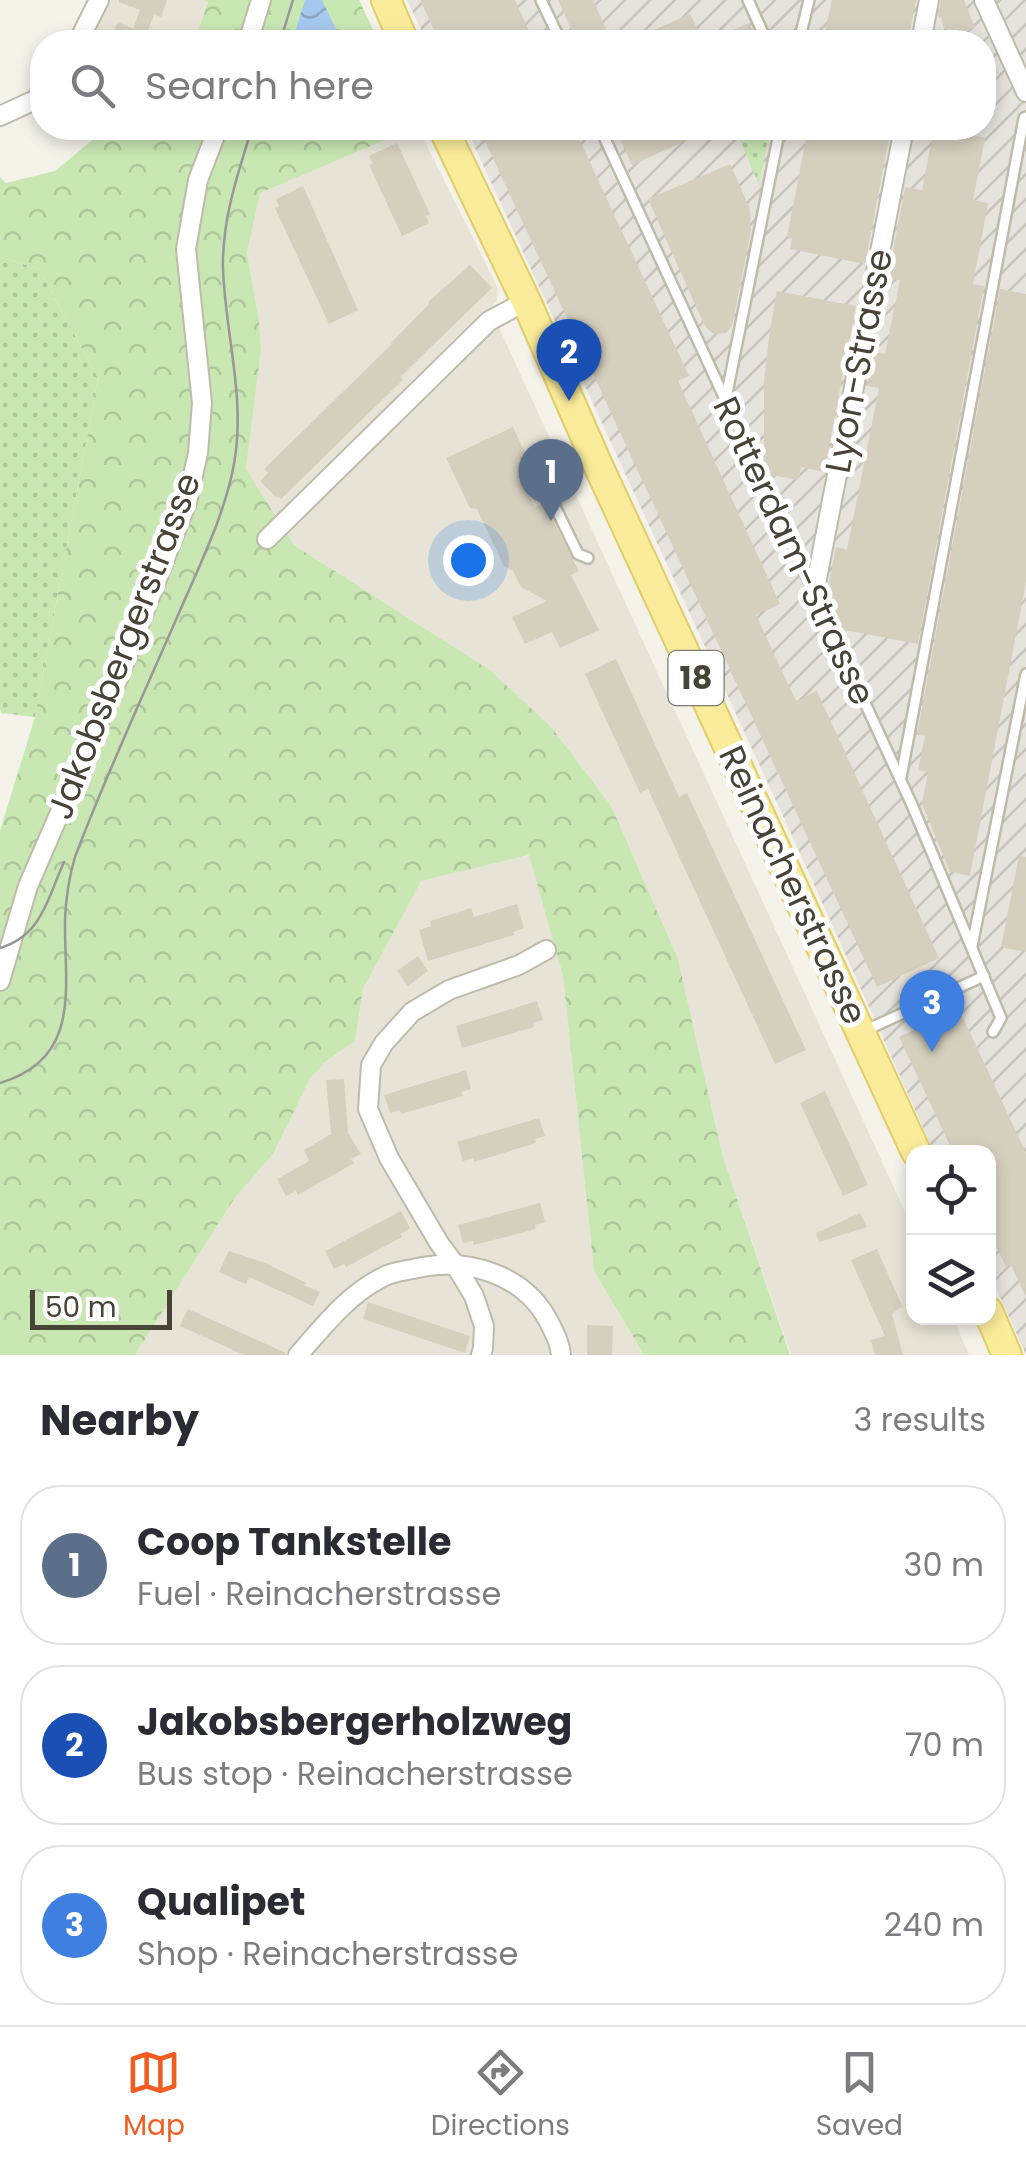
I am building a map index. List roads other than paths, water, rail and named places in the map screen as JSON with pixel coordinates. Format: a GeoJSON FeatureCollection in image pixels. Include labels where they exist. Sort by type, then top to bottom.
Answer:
{"type":"FeatureCollection","features":[{"type":"Feature","properties":{"kind":"main road"},"geometry":{"type":"LineString","coordinates":[[386,0],[399,30]]}},
{"type":"Feature","properties":{"kind":"main road","name":"Reinacherstrasse"},"geometry":{"type":"LineString","coordinates":[[449,140],[913,1145]]}},
{"type":"Feature","properties":{"kind":"main road"},"geometry":{"type":"LineString","coordinates":[[994,1325],[1007,1355]]}},
{"type":"Feature","properties":{"kind":"street"},"geometry":{"type":"LineString","coordinates":[[84,30],[100,0]]}},
{"type":"Feature","properties":{"kind":"street"},"geometry":{"type":"LineString","coordinates":[[252,30],[261,0]]}},
{"type":"Feature","properties":{"kind":"street"},"geometry":{"type":"LineString","coordinates":[[923,30],[929,0]]}},
{"type":"Feature","properties":{"kind":"street"},"geometry":{"type":"LineString","coordinates":[[984,0],[1026,92]]}},
{"type":"Feature","properties":{"kind":"street"},"geometry":{"type":"LineString","coordinates":[[0,116],[30,102]]}},
{"type":"Feature","properties":{"kind":"street","name":"Jakobsbergerstrasse"},"geometry":{"type":"LineString","coordinates":[[0,982],[28,886],[120,674],[187,502],[198,453],[202,403],[186,250],[198,180],[213,140]]}},
{"type":"Feature","properties":{"kind":"street","name":"Lyon-Strasse"},"geometry":{"type":"LineString","coordinates":[[814,594],[902,140]]}},
{"type":"Feature","properties":{"kind":"street"},"geometry":{"type":"LineString","coordinates":[[267,540],[489,321],[526,301]]}},
{"type":"Feature","properties":{"kind":"street"},"geometry":{"type":"LineString","coordinates":[[481,1355],[484,1326],[474,1296],[389,1158],[368,1109],[371,1065],[384,1043],[412,1012],[449,990],[519,966],[546,950]]}},
{"type":"Feature","properties":{"kind":"street"},"geometry":{"type":"LineString","coordinates":[[298,1355],[350,1298],[386,1275],[427,1265],[483,1269],[522,1286],[544,1312],[561,1355]]}},
{"type":"Feature","properties":{"kind":"lane"},"geometry":{"type":"LineString","coordinates":[[542,0],[556,30]]}},
{"type":"Feature","properties":{"kind":"lane"},"geometry":{"type":"LineString","coordinates":[[748,0],[762,30]]}},
{"type":"Feature","properties":{"kind":"lane"},"geometry":{"type":"LineString","coordinates":[[802,30],[809,0]]}},
{"type":"Feature","properties":{"kind":"lane"},"geometry":{"type":"LineString","coordinates":[[900,779],[1026,117]]}},
{"type":"Feature","properties":{"kind":"lane","name":"Rotterdam-Strasse"},"geometry":{"type":"LineString","coordinates":[[605,140],[900,779],[1001,1018],[993,1032]]}},
{"type":"Feature","properties":{"kind":"lane"},"geometry":{"type":"LineString","coordinates":[[725,403],[778,140]]}},
{"type":"Feature","properties":{"kind":"lane"},"geometry":{"type":"LineString","coordinates":[[547,464],[546,488],[578,554],[588,558]]}},
{"type":"Feature","properties":{"kind":"lane"},"geometry":{"type":"LineString","coordinates":[[972,946],[1026,674]]}},
{"type":"Feature","properties":{"kind":"lane"},"geometry":{"type":"LineString","coordinates":[[861,1032],[984,976]]}},
{"type":"Feature","properties":{"kind":"water"},"geometry":{"type":"Polygon","coordinates":[[[305,0],[322,0],[336,30],[296,30],[305,0]]]}},
{"type":"Feature","properties":{"kind":"tram line"},"geometry":{"type":"LineString","coordinates":[[284,30],[293,0]]}},
{"type":"Feature","properties":{"kind":"tram line"},"geometry":{"type":"LineString","coordinates":[[0,1083],[27,1072],[45,1057],[57,1038],[66,994],[65,911],[75,857],[205,554],[230,482],[238,414],[223,250],[232,196],[248,140]]}},
{"type":"Feature","properties":{"kind":"tram line"},"geometry":{"type":"LineString","coordinates":[[0,948],[34,925],[64,862]]}},
{"type":"Feature","properties":{"kind":"place","name":"Jakobsbergerholzweg"},"geometry":{"type":"Point","coordinates":[569,401]}},
{"type":"Feature","properties":{"kind":"place","name":"Coop Tankstelle"},"geometry":{"type":"Point","coordinates":[551,521]}},
{"type":"Feature","properties":{"kind":"place","name":"Qualipet"},"geometry":{"type":"Point","coordinates":[932,1052]}}]}
